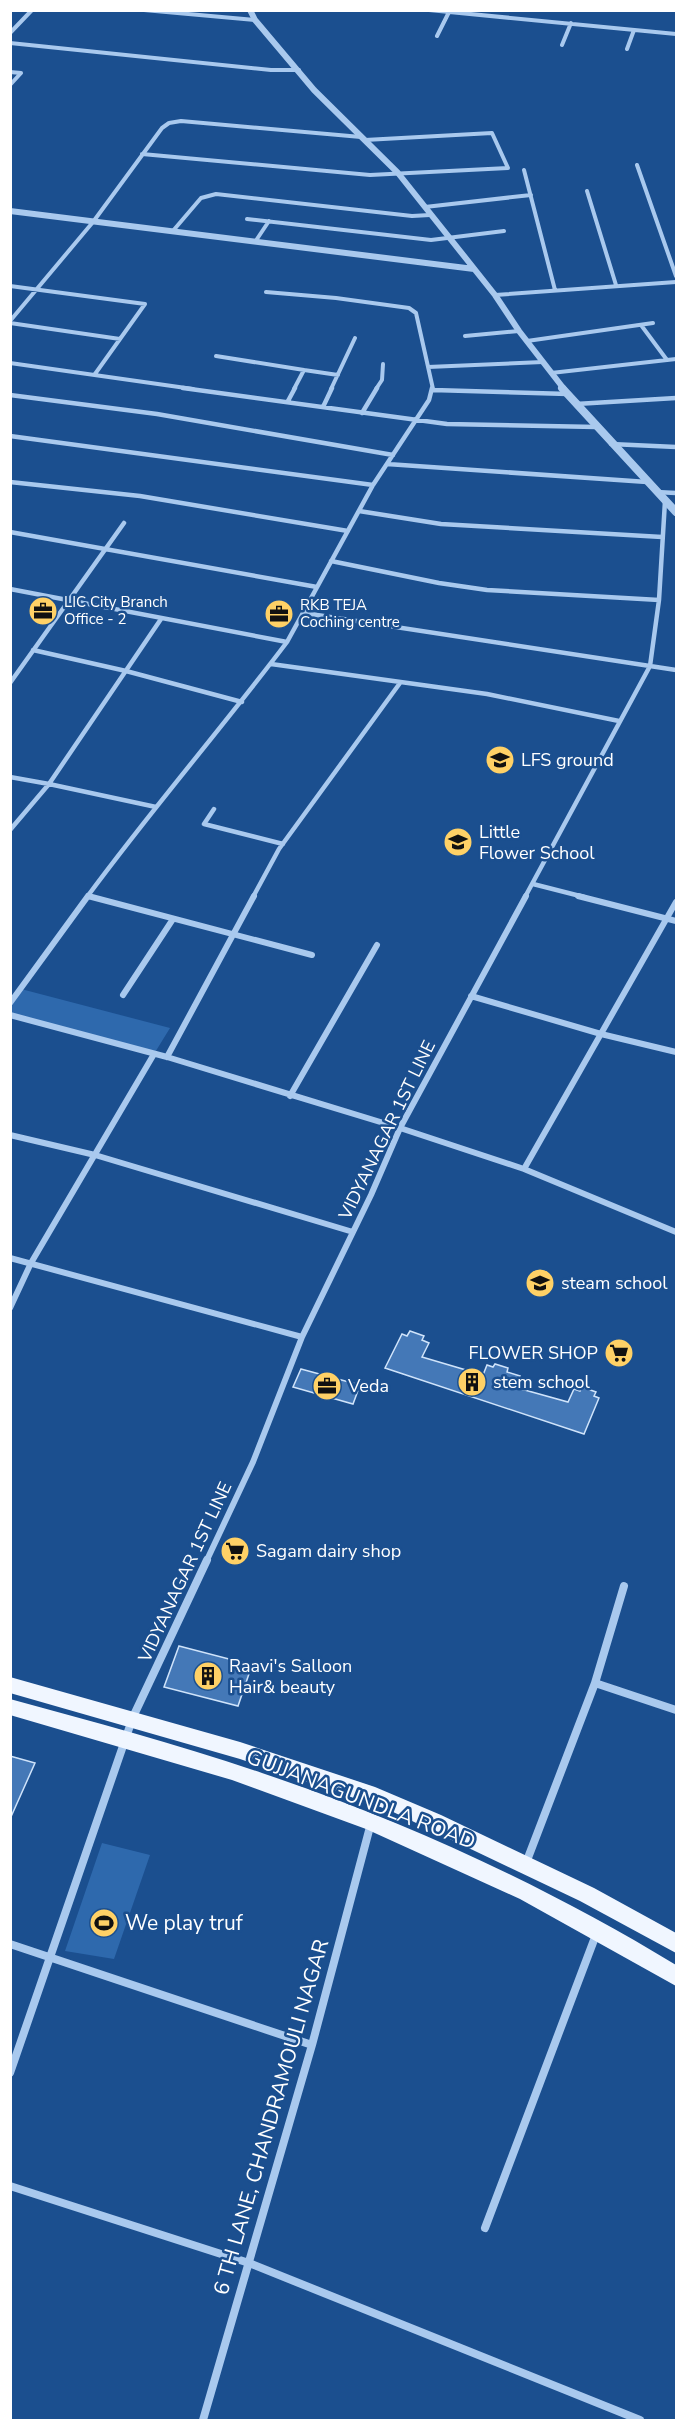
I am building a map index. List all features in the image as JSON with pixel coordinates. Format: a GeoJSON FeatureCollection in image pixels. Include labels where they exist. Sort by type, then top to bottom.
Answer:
{"type":"FeatureCollection","features":[{"type":"Feature","properties":{"kind":"main road","name":"GUJJANAGUNDLA ROAD"},"geometry":{"type":"LineString","coordinates":[[10,1684],[133,1717],[309,1772],[376,1796],[444,1824],[607,1904],[676,1944]]}},
{"type":"Feature","properties":{"kind":"main road","name":"GUJJANAGUNDLA ROAD"},"geometry":{"type":"LineString","coordinates":[[10,1707],[262,1782],[434,1848],[598,1929],[676,1976]]}},
{"type":"Feature","properties":{"kind":"street"},"geometry":{"type":"LineString","coordinates":[[10,33],[32,10]]}},
{"type":"Feature","properties":{"kind":"street"},"geometry":{"type":"LineString","coordinates":[[144,10],[255,20]]}},
{"type":"Feature","properties":{"kind":"street"},"geometry":{"type":"LineString","coordinates":[[250,10],[255,20],[314,90],[398,173],[495,295],[519,331],[575,404],[676,512]]}},
{"type":"Feature","properties":{"kind":"street"},"geometry":{"type":"LineString","coordinates":[[429,10],[676,34]]}},
{"type":"Feature","properties":{"kind":"street"},"geometry":{"type":"LineString","coordinates":[[511,17],[513,10]]}},
{"type":"Feature","properties":{"kind":"street"},"geometry":{"type":"LineString","coordinates":[[437,36],[449,12]]}},
{"type":"Feature","properties":{"kind":"street"},"geometry":{"type":"LineString","coordinates":[[562,45],[571,22]]}},
{"type":"Feature","properties":{"kind":"street"},"geometry":{"type":"LineString","coordinates":[[627,50],[634,30]]}},
{"type":"Feature","properties":{"kind":"street"},"geometry":{"type":"LineString","coordinates":[[10,44],[271,70],[298,70]]}},
{"type":"Feature","properties":{"kind":"street"},"geometry":{"type":"LineString","coordinates":[[10,72],[21,73],[10,85]]}},
{"type":"Feature","properties":{"kind":"street"},"geometry":{"type":"LineString","coordinates":[[10,322],[93,222],[142,154],[162,128],[169,123],[181,121],[363,139],[492,133],[508,168],[370,176],[142,154]]}},
{"type":"Feature","properties":{"kind":"street"},"geometry":{"type":"LineString","coordinates":[[637,165],[676,276]]}},
{"type":"Feature","properties":{"kind":"street"},"geometry":{"type":"LineString","coordinates":[[525,171],[555,290]]}},
{"type":"Feature","properties":{"kind":"street"},"geometry":{"type":"LineString","coordinates":[[588,191],[616,285]]}},
{"type":"Feature","properties":{"kind":"street"},"geometry":{"type":"LineString","coordinates":[[172,232],[201,198],[216,194],[412,216],[430,214]]}},
{"type":"Feature","properties":{"kind":"street"},"geometry":{"type":"LineString","coordinates":[[425,207],[531,195]]}},
{"type":"Feature","properties":{"kind":"street"},"geometry":{"type":"LineString","coordinates":[[10,211],[474,269]]}},
{"type":"Feature","properties":{"kind":"street"},"geometry":{"type":"LineString","coordinates":[[247,219],[431,240],[504,231]]}},
{"type":"Feature","properties":{"kind":"street"},"geometry":{"type":"LineString","coordinates":[[255,242],[270,221]]}},
{"type":"Feature","properties":{"kind":"street"},"geometry":{"type":"LineString","coordinates":[[495,295],[676,282]]}},
{"type":"Feature","properties":{"kind":"street"},"geometry":{"type":"LineString","coordinates":[[10,286],[145,304],[95,374]]}},
{"type":"Feature","properties":{"kind":"street"},"geometry":{"type":"LineString","coordinates":[[10,1003],[156,807],[242,702],[287,642],[373,485],[417,422],[433,390],[416,314],[409,308],[357,300],[266,292]]}},
{"type":"Feature","properties":{"kind":"street"},"geometry":{"type":"LineString","coordinates":[[10,322],[120,339]]}},
{"type":"Feature","properties":{"kind":"street"},"geometry":{"type":"LineString","coordinates":[[527,341],[653,323]]}},
{"type":"Feature","properties":{"kind":"street"},"geometry":{"type":"LineString","coordinates":[[641,325],[667,360]]}},
{"type":"Feature","properties":{"kind":"street"},"geometry":{"type":"LineString","coordinates":[[465,336],[519,331]]}},
{"type":"Feature","properties":{"kind":"street"},"geometry":{"type":"LineString","coordinates":[[323,407],[355,338]]}},
{"type":"Feature","properties":{"kind":"street"},"geometry":{"type":"LineString","coordinates":[[216,356],[338,375]]}},
{"type":"Feature","properties":{"kind":"street"},"geometry":{"type":"LineString","coordinates":[[551,373],[676,358]]}},
{"type":"Feature","properties":{"kind":"street"},"geometry":{"type":"LineString","coordinates":[[428,367],[543,362]]}},
{"type":"Feature","properties":{"kind":"street"},"geometry":{"type":"LineString","coordinates":[[10,363],[288,401],[417,422],[596,427]]}},
{"type":"Feature","properties":{"kind":"street"},"geometry":{"type":"LineString","coordinates":[[362,413],[382,380],[383,364]]}},
{"type":"Feature","properties":{"kind":"street"},"geometry":{"type":"LineString","coordinates":[[288,401],[304,370]]}},
{"type":"Feature","properties":{"kind":"street"},"geometry":{"type":"LineString","coordinates":[[433,390],[568,394]]}},
{"type":"Feature","properties":{"kind":"street"},"geometry":{"type":"LineString","coordinates":[[10,395],[157,414],[393,455]]}},
{"type":"Feature","properties":{"kind":"street"},"geometry":{"type":"LineString","coordinates":[[575,404],[644,402],[676,398]]}},
{"type":"Feature","properties":{"kind":"street"},"geometry":{"type":"LineString","coordinates":[[10,436],[373,485]]}},
{"type":"Feature","properties":{"kind":"street"},"geometry":{"type":"LineString","coordinates":[[610,444],[676,447]]}},
{"type":"Feature","properties":{"kind":"street"},"geometry":{"type":"LineString","coordinates":[[387,464],[646,482]]}},
{"type":"Feature","properties":{"kind":"street"},"geometry":{"type":"LineString","coordinates":[[10,482],[140,496],[348,531]]}},
{"type":"Feature","properties":{"kind":"street"},"geometry":{"type":"LineString","coordinates":[[656,492],[676,493]]}},
{"type":"Feature","properties":{"kind":"street","name":"VIDYANAGAR 1ST LINE"},"geometry":{"type":"LineString","coordinates":[[10,2073],[52,1958],[133,1717],[253,1462],[302,1337],[400,1128],[650,666],[659,600],[665,501]]}},
{"type":"Feature","properties":{"kind":"street"},"geometry":{"type":"LineString","coordinates":[[359,511],[441,524],[662,537]]}},
{"type":"Feature","properties":{"kind":"street"},"geometry":{"type":"LineString","coordinates":[[10,683],[124,523]]}},
{"type":"Feature","properties":{"kind":"street"},"geometry":{"type":"LineString","coordinates":[[10,532],[317,587]]}},
{"type":"Feature","properties":{"kind":"street"},"geometry":{"type":"LineString","coordinates":[[331,561],[439,583],[488,590],[659,600]]}},
{"type":"Feature","properties":{"kind":"street"},"geometry":{"type":"LineString","coordinates":[[10,589],[287,642]]}},
{"type":"Feature","properties":{"kind":"street"},"geometry":{"type":"LineString","coordinates":[[304,613],[676,670]]}},
{"type":"Feature","properties":{"kind":"street"},"geometry":{"type":"LineString","coordinates":[[10,830],[49,784],[161,619]]}},
{"type":"Feature","properties":{"kind":"street"},"geometry":{"type":"LineString","coordinates":[[33,650],[126,670],[242,702]]}},
{"type":"Feature","properties":{"kind":"street"},"geometry":{"type":"LineString","coordinates":[[271,664],[487,694],[620,721]]}},
{"type":"Feature","properties":{"kind":"street"},"geometry":{"type":"LineString","coordinates":[[166,1057],[283,844],[400,683]]}},
{"type":"Feature","properties":{"kind":"street"},"geometry":{"type":"LineString","coordinates":[[10,777],[156,807]]}},
{"type":"Feature","properties":{"kind":"street"},"geometry":{"type":"LineString","coordinates":[[214,809],[204,824],[283,844]]}},
{"type":"Feature","properties":{"kind":"street"},"geometry":{"type":"LineString","coordinates":[[533,884],[676,921]]}},
{"type":"Feature","properties":{"kind":"street"},"geometry":{"type":"LineString","coordinates":[[88,896],[312,956]]}},
{"type":"Feature","properties":{"kind":"street"},"geometry":{"type":"LineString","coordinates":[[524,1169],[676,902]]}},
{"type":"Feature","properties":{"kind":"street"},"geometry":{"type":"LineString","coordinates":[[123,995],[173,919]]}},
{"type":"Feature","properties":{"kind":"street"},"geometry":{"type":"LineString","coordinates":[[290,1096],[376,945]]}},
{"type":"Feature","properties":{"kind":"street"},"geometry":{"type":"LineString","coordinates":[[471,996],[601,1034],[676,1052]]}},
{"type":"Feature","properties":{"kind":"street"},"geometry":{"type":"LineString","coordinates":[[10,1015],[166,1057],[400,1128],[524,1169],[676,1232]]}},
{"type":"Feature","properties":{"kind":"street"},"geometry":{"type":"LineString","coordinates":[[10,1308],[31,1263],[154,1054]]}},
{"type":"Feature","properties":{"kind":"street"},"geometry":{"type":"LineString","coordinates":[[10,1135],[95,1155],[353,1232]]}},
{"type":"Feature","properties":{"kind":"street"},"geometry":{"type":"LineString","coordinates":[[10,1258],[302,1337]]}},
{"type":"Feature","properties":{"kind":"street"},"geometry":{"type":"LineString","coordinates":[[525,1864],[595,1683],[624,1586]]}},
{"type":"Feature","properties":{"kind":"street"},"geometry":{"type":"LineString","coordinates":[[595,1683],[676,1710]]}},
{"type":"Feature","properties":{"kind":"street","name":"6 TH LANE, CHANDRAMOULI NAGAR"},"geometry":{"type":"LineString","coordinates":[[202,2421],[312,2045],[371,1823]]}},
{"type":"Feature","properties":{"kind":"street"},"geometry":{"type":"LineString","coordinates":[[485,2228],[598,1929]]}},
{"type":"Feature","properties":{"kind":"street"},"geometry":{"type":"LineString","coordinates":[[10,1944],[312,2045]]}},
{"type":"Feature","properties":{"kind":"street"},"geometry":{"type":"LineString","coordinates":[[10,2186],[249,2263],[635,2419]]}},
{"type":"Feature","properties":{"kind":"shaded area"},"geometry":{"type":"Polygon","coordinates":[[[21,989],[170,1028],[154,1054],[11,1015],[10,1003],[21,989]]]}},
{"type":"Feature","properties":{"kind":"shaded area"},"geometry":{"type":"Polygon","coordinates":[[[102,1843],[150,1855],[114,1959],[65,1951],[102,1843]]]}},
{"type":"Feature","properties":{"kind":"building","name":"stem school"},"geometry":{"type":"Polygon","coordinates":[[[410,1331],[424,1336],[422,1340],[429,1343],[422,1357],[483,1375],[487,1365],[493,1367],[495,1364],[508,1368],[507,1372],[520,1376],[514,1387],[568,1402],[574,1389],[580,1391],[582,1387],[596,1392],[594,1396],[599,1398],[584,1434],[385,1368],[402,1334],[407,1336],[410,1331]]]}},
{"type":"Feature","properties":{"kind":"building","name":"Veda"},"geometry":{"type":"Polygon","coordinates":[[[301,1369],[360,1385],[353,1404],[293,1387],[301,1369]]]}},
{"type":"Feature","properties":{"kind":"building","name":"Raavi's Salloon Hair& beauty"},"geometry":{"type":"Polygon","coordinates":[[[179,1646],[252,1665],[238,1706],[164,1687],[179,1646]]]}},
{"type":"Feature","properties":{"kind":"building"},"geometry":{"type":"Polygon","coordinates":[[[10,1756],[35,1763],[10,1819],[10,1756]]]}},
{"type":"Feature","properties":{"kind":"place","name":"LIC City Branch Office - 2"},"geometry":{"type":"Point","coordinates":[43,611]}},
{"type":"Feature","properties":{"kind":"place","name":"RKB TEJA Coching centre"},"geometry":{"type":"Point","coordinates":[279,614]}},
{"type":"Feature","properties":{"kind":"place","name":"LFS ground"},"geometry":{"type":"Point","coordinates":[500,760]}},
{"type":"Feature","properties":{"kind":"place","name":"Little Flower School"},"geometry":{"type":"Point","coordinates":[458,842]}},
{"type":"Feature","properties":{"kind":"place","name":"steam school"},"geometry":{"type":"Point","coordinates":[540,1283]}},
{"type":"Feature","properties":{"kind":"place","name":"FLOWER SHOP"},"geometry":{"type":"Point","coordinates":[619,1353]}},
{"type":"Feature","properties":{"kind":"place","name":"stem school"},"geometry":{"type":"Point","coordinates":[472,1382]}},
{"type":"Feature","properties":{"kind":"place","name":"Veda"},"geometry":{"type":"Point","coordinates":[327,1386]}},
{"type":"Feature","properties":{"kind":"place","name":"Sagam dairy shop"},"geometry":{"type":"Point","coordinates":[235,1551]}},
{"type":"Feature","properties":{"kind":"place","name":"Raavi's Salloon Hair& beauty"},"geometry":{"type":"Point","coordinates":[208,1676]}},
{"type":"Feature","properties":{"kind":"place","name":"We play truf"},"geometry":{"type":"Point","coordinates":[104,1923]}}]}
